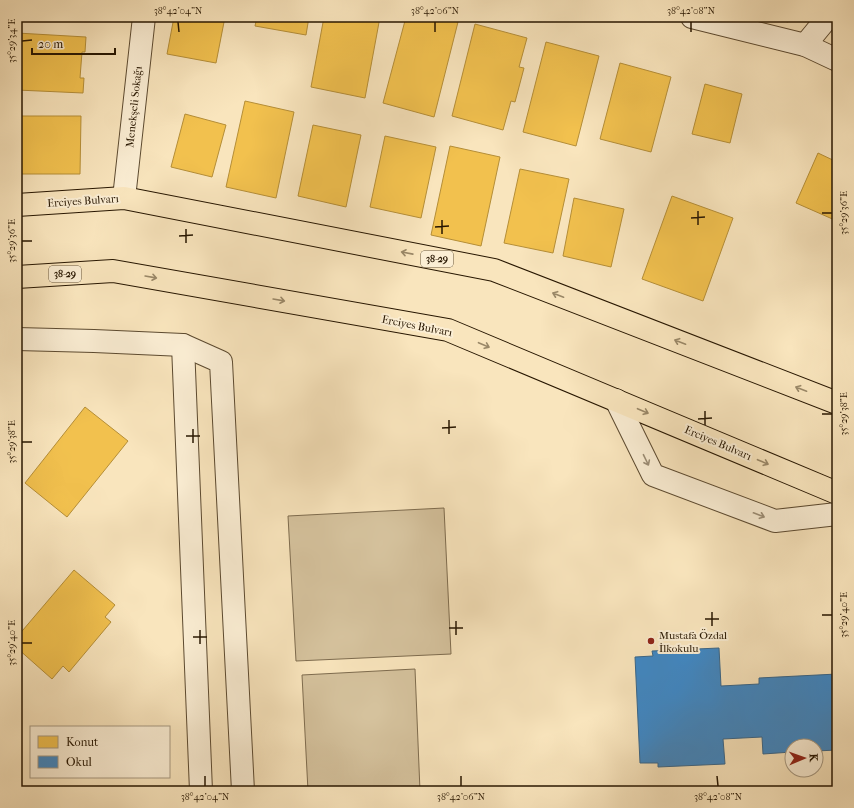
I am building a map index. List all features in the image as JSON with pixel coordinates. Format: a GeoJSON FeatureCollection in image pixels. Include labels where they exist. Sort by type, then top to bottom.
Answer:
{"type":"FeatureCollection","features":[{"type":"Feature","properties":{"kind":"highway","name":"Erciyes Bulvarı"},"geometry":{"type":"LineString","coordinates":[[17,205],[124,198],[494,270],[837,403]]}},
{"type":"Feature","properties":{"kind":"highway","name":"Erciyes Bulvarı"},"geometry":{"type":"LineString","coordinates":[[17,277],[113,271],[448,330],[837,493]]}},
{"type":"Feature","properties":{"kind":"street","name":"Menekşeli Sokağı"},"geometry":{"type":"LineString","coordinates":[[124,198],[144,17]]}},
{"type":"Feature","properties":{"kind":"street"},"geometry":{"type":"LineString","coordinates":[[692,17],[805,45],[837,60]]}},
{"type":"Feature","properties":{"kind":"street"},"geometry":{"type":"LineString","coordinates":[[805,45],[828,17]]}},
{"type":"Feature","properties":{"kind":"street"},"geometry":{"type":"LineString","coordinates":[[17,339],[183,345],[221,362],[243,791]]}},
{"type":"Feature","properties":{"kind":"street"},"geometry":{"type":"LineString","coordinates":[[183,345],[201,791]]}},
{"type":"Feature","properties":{"kind":"street"},"geometry":{"type":"LineString","coordinates":[[616,400],[653,475],[775,521],[837,514]]}},
{"type":"Feature","properties":{"kind":"shaded area"},"geometry":{"type":"Polygon","coordinates":[[[444,508],[451,654],[296,661],[288,516],[444,508]]]}},
{"type":"Feature","properties":{"kind":"shaded area"},"geometry":{"type":"Polygon","coordinates":[[[415,669],[420,791],[308,791],[302,675],[415,669]]]}},
{"type":"Feature","properties":{"kind":"building: Konut"},"geometry":{"type":"Polygon","coordinates":[[[174,17],[225,17],[216,63],[167,54],[174,17]]]}},
{"type":"Feature","properties":{"kind":"building: Konut"},"geometry":{"type":"Polygon","coordinates":[[[257,17],[309,17],[306,35],[255,26],[257,17]]]}},
{"type":"Feature","properties":{"kind":"building: Konut"},"geometry":{"type":"Polygon","coordinates":[[[324,17],[380,17],[365,98],[311,87],[324,17]]]}},
{"type":"Feature","properties":{"kind":"building: Konut"},"geometry":{"type":"Polygon","coordinates":[[[406,17],[439,17],[458,22],[434,117],[383,103],[406,17]]]}},
{"type":"Feature","properties":{"kind":"building: Konut"},"geometry":{"type":"Polygon","coordinates":[[[768,17],[790,17],[788,22],[768,17]]]}},
{"type":"Feature","properties":{"kind":"building: Konut"},"geometry":{"type":"Polygon","coordinates":[[[475,24],[527,38],[519,67],[524,68],[515,102],[511,101],[503,130],[452,116],[475,24]]]}},
{"type":"Feature","properties":{"kind":"building: Konut"},"geometry":{"type":"Polygon","coordinates":[[[17,33],[86,37],[85,52],[82,52],[80,78],[84,78],[83,93],[17,90],[17,33]]]}},
{"type":"Feature","properties":{"kind":"building: Konut"},"geometry":{"type":"Polygon","coordinates":[[[546,42],[599,56],[576,146],[523,132],[546,42]]]}},
{"type":"Feature","properties":{"kind":"building: Konut"},"geometry":{"type":"Polygon","coordinates":[[[620,63],[671,77],[651,152],[600,139],[620,63]]]}},
{"type":"Feature","properties":{"kind":"building: Konut"},"geometry":{"type":"Polygon","coordinates":[[[705,84],[742,94],[730,143],[692,134],[705,84]]]}},
{"type":"Feature","properties":{"kind":"building: Konut"},"geometry":{"type":"Polygon","coordinates":[[[245,101],[294,112],[276,198],[226,187],[245,101]]]}},
{"type":"Feature","properties":{"kind":"building: Konut"},"geometry":{"type":"Polygon","coordinates":[[[185,114],[226,125],[212,177],[171,167],[185,114]]]}},
{"type":"Feature","properties":{"kind":"building: Konut"},"geometry":{"type":"Polygon","coordinates":[[[17,116],[81,116],[80,174],[17,174],[17,116]]]}},
{"type":"Feature","properties":{"kind":"building: Konut"},"geometry":{"type":"Polygon","coordinates":[[[313,125],[361,135],[346,207],[298,196],[313,125]]]}},
{"type":"Feature","properties":{"kind":"building: Konut"},"geometry":{"type":"Polygon","coordinates":[[[385,136],[436,147],[421,218],[370,207],[385,136]]]}},
{"type":"Feature","properties":{"kind":"building: Konut"},"geometry":{"type":"Polygon","coordinates":[[[450,146],[500,157],[481,246],[431,235],[450,146]]]}},
{"type":"Feature","properties":{"kind":"building: Konut"},"geometry":{"type":"Polygon","coordinates":[[[818,153],[837,162],[837,221],[796,203],[818,153]]]}},
{"type":"Feature","properties":{"kind":"building: Konut"},"geometry":{"type":"Polygon","coordinates":[[[520,169],[569,179],[553,253],[504,243],[520,169]]]}},
{"type":"Feature","properties":{"kind":"building: Konut"},"geometry":{"type":"Polygon","coordinates":[[[672,196],[733,218],[703,301],[642,279],[672,196]]]}},
{"type":"Feature","properties":{"kind":"building: Konut"},"geometry":{"type":"Polygon","coordinates":[[[574,198],[624,209],[611,267],[563,256],[574,198]]]}},
{"type":"Feature","properties":{"kind":"building: Konut"},"geometry":{"type":"Polygon","coordinates":[[[85,407],[128,441],[67,517],[25,483],[85,407]]]}},
{"type":"Feature","properties":{"kind":"building: Konut"},"geometry":{"type":"Polygon","coordinates":[[[74,570],[115,605],[105,617],[111,622],[69,672],[63,666],[52,679],[17,648],[17,637],[74,570]]]}},
{"type":"Feature","properties":{"kind":"building: Okul"},"geometry":{"type":"Polygon","coordinates":[[[719,648],[721,686],[759,684],[759,678],[837,674],[837,750],[824,751],[824,738],[784,738],[784,753],[763,754],[762,737],[723,739],[725,764],[658,767],[658,763],[640,763],[635,657],[653,656],[652,651],[719,648]]]}},
{"type":"Feature","properties":{"kind":"place","name":"Mustafa Özdal İlkokulu"},"geometry":{"type":"Point","coordinates":[651,641]}}]}
